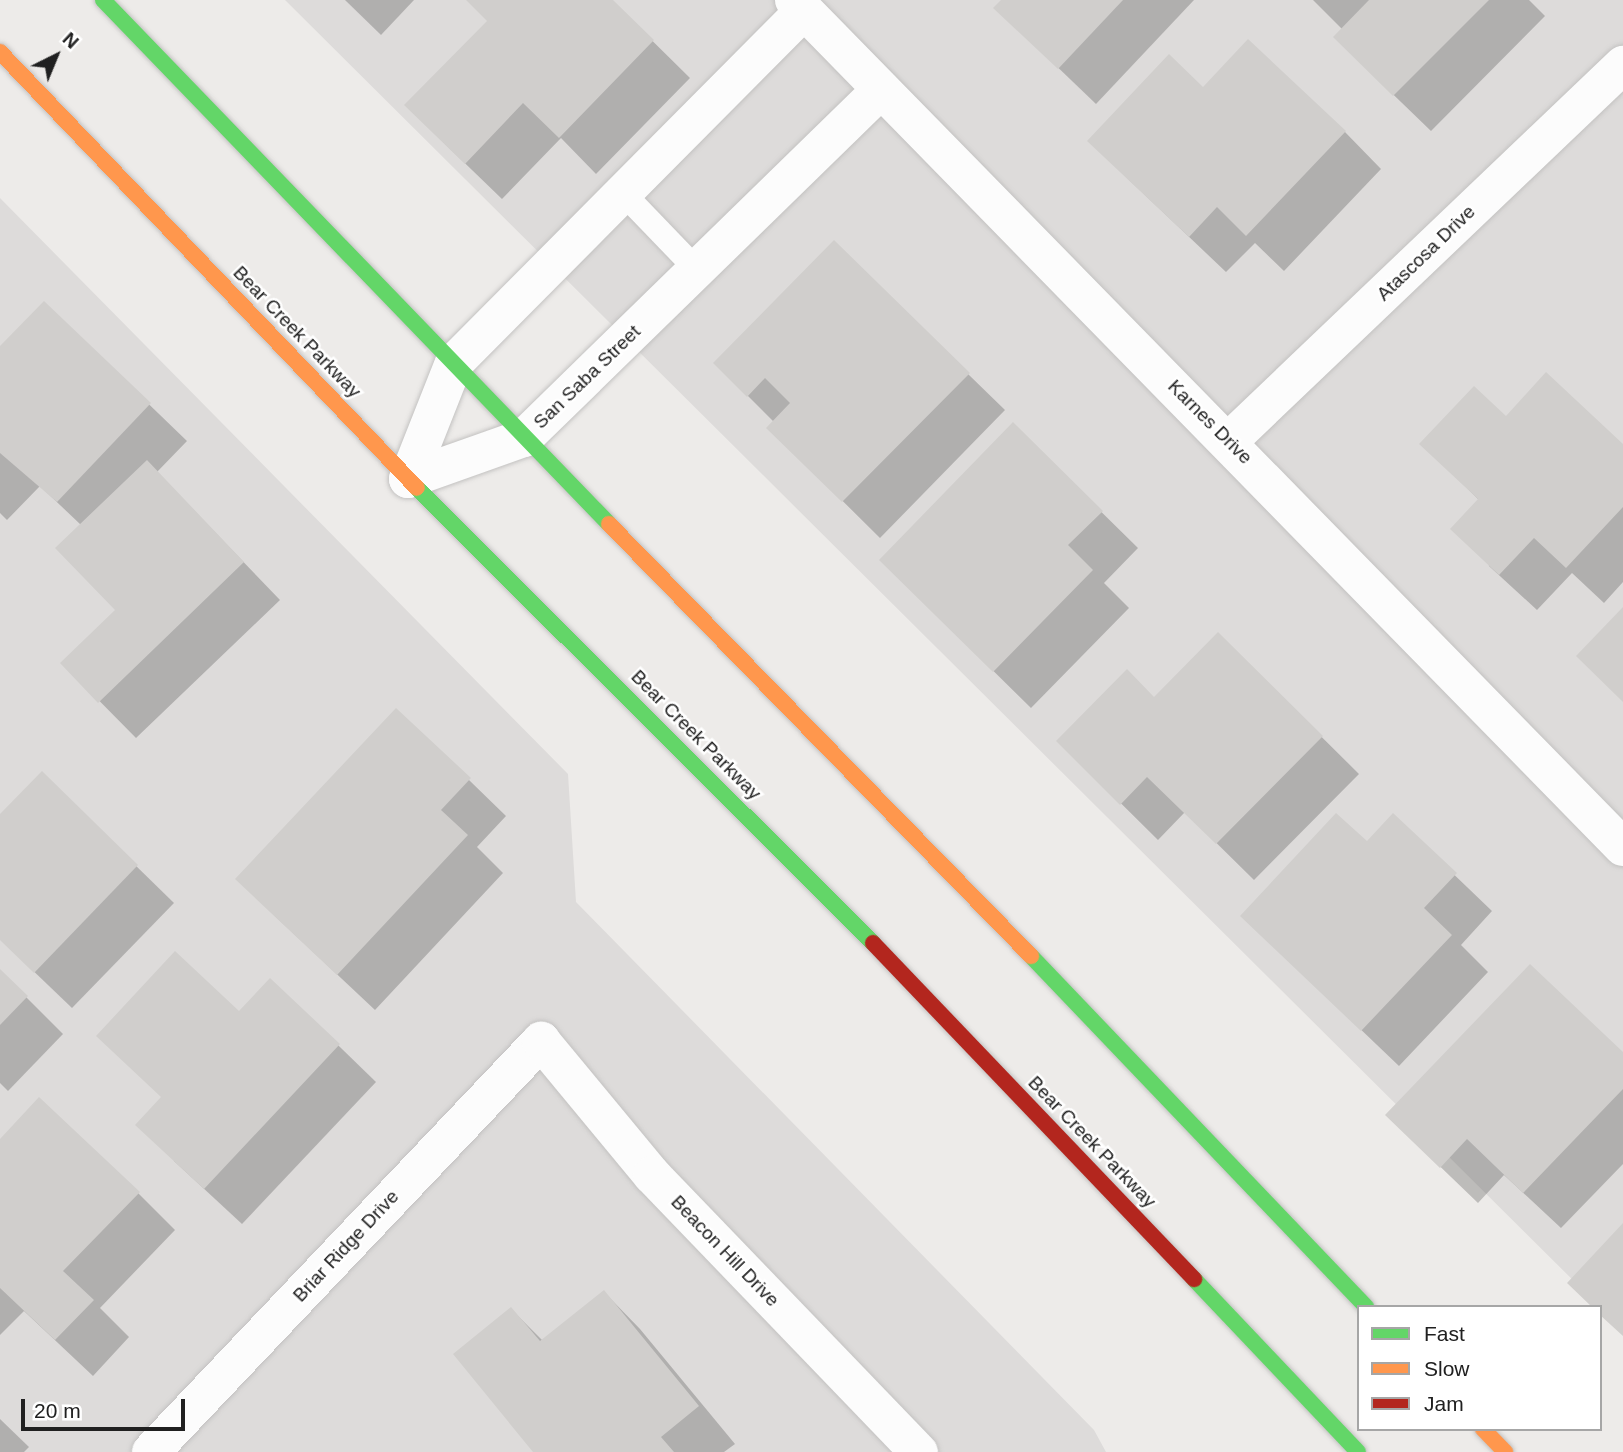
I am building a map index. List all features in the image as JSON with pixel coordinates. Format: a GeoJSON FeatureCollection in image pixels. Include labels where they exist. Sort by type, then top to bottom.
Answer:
{"type":"FeatureCollection","features":[{"type":"Feature","properties":{"kind":"main road"},"geometry":{"type":"LineString","coordinates":[[103,0],[524,438],[898,817],[1364,1305]]}},
{"type":"Feature","properties":{"kind":"main road","name":"Bear Creek Parkway"},"geometry":{"type":"LineString","coordinates":[[0,52],[408,479],[822,889],[1358,1452]]}},
{"type":"Feature","properties":{"kind":"main road"},"geometry":{"type":"LineString","coordinates":[[1485,1431],[1505,1452]]}},
{"type":"Feature","properties":{"kind":"street"},"geometry":{"type":"LineString","coordinates":[[408,479],[454,363],[623,192],[799,6]]}},
{"type":"Feature","properties":{"kind":"street","name":"Karnes Drive"},"geometry":{"type":"LineString","coordinates":[[799,6],[1229,441],[1623,846]]}},
{"type":"Feature","properties":{"kind":"street","name":"Atascosa Drive"},"geometry":{"type":"LineString","coordinates":[[1229,441],[1623,65]]}},
{"type":"Feature","properties":{"kind":"street","name":"San Saba Street"},"geometry":{"type":"LineString","coordinates":[[408,479],[524,438],[881,90]]}},
{"type":"Feature","properties":{"kind":"street","name":"Briar Ridge Drive"},"geometry":{"type":"LineString","coordinates":[[151,1452],[541,1041]]}},
{"type":"Feature","properties":{"kind":"street","name":"Beacon Hill Drive"},"geometry":{"type":"LineString","coordinates":[[541,1041],[652,1175],[919,1452]]}},
{"type":"Feature","properties":{"kind":"lane"},"geometry":{"type":"LineString","coordinates":[[623,192],[697,270]]}},
{"type":"Feature","properties":{"kind":"shaded area"},"geometry":{"type":"Polygon","coordinates":[[[285,0],[1623,0],[1623,1330],[1602,1309],[1602,1305],[1598,1305],[285,0]]]}},
{"type":"Feature","properties":{"kind":"shaded area"},"geometry":{"type":"Polygon","coordinates":[[[0,198],[568,774],[576,902],[1094,1430],[1106,1452],[0,1452],[0,198]]]}},
{"type":"Feature","properties":{"kind":"building"},"geometry":{"type":"Polygon","coordinates":[[[466,0],[613,0],[654,40],[559,138],[523,103],[465,164],[404,105],[487,21],[466,0]]]}},
{"type":"Feature","properties":{"kind":"building"},"geometry":{"type":"Polygon","coordinates":[[[1001,0],[1123,0],[1058,69],[993,8],[1001,0]]]}},
{"type":"Feature","properties":{"kind":"building"},"geometry":{"type":"Polygon","coordinates":[[[1369,0],[1489,0],[1393,96],[1333,37],[1369,0]]]}},
{"type":"Feature","properties":{"kind":"building"},"geometry":{"type":"Polygon","coordinates":[[[1248,39],[1346,131],[1246,236],[1217,207],[1189,237],[1087,141],[1169,54],[1203,87],[1248,39]]]}},
{"type":"Feature","properties":{"kind":"building"},"geometry":{"type":"Polygon","coordinates":[[[834,240],[970,373],[842,502],[766,428],[790,403],[765,378],[747,397],[713,363],[834,240]]]}},
{"type":"Feature","properties":{"kind":"building"},"geometry":{"type":"Polygon","coordinates":[[[44,301],[151,403],[57,502],[0,453],[0,346],[44,301]]]}},
{"type":"Feature","properties":{"kind":"building"},"geometry":{"type":"Polygon","coordinates":[[[1546,372],[1623,444],[1623,507],[1566,568],[1534,538],[1499,575],[1450,529],[1478,499],[1419,444],[1474,386],[1506,416],[1546,372]]]}},
{"type":"Feature","properties":{"kind":"building"},"geometry":{"type":"Polygon","coordinates":[[[1013,422],[1103,511],[1068,545],[1093,570],[993,672],[879,560],[1013,422]]]}},
{"type":"Feature","properties":{"kind":"building"},"geometry":{"type":"Polygon","coordinates":[[[147,460],[244,562],[98,703],[60,663],[115,610],[55,548],[147,460]]]}},
{"type":"Feature","properties":{"kind":"building"},"geometry":{"type":"Polygon","coordinates":[[[1623,607],[1623,702],[1576,656],[1623,607]]]}},
{"type":"Feature","properties":{"kind":"building"},"geometry":{"type":"Polygon","coordinates":[[[1218,632],[1323,736],[1216,844],[1147,777],[1120,805],[1056,741],[1127,669],[1154,697],[1218,632]]]}},
{"type":"Feature","properties":{"kind":"building"},"geometry":{"type":"Polygon","coordinates":[[[396,708],[471,778],[441,810],[468,835],[337,975],[235,879],[396,708]]]}},
{"type":"Feature","properties":{"kind":"building"},"geometry":{"type":"Polygon","coordinates":[[[42,771],[138,865],[34,973],[0,940],[0,814],[42,771]]]}},
{"type":"Feature","properties":{"kind":"building"},"geometry":{"type":"Polygon","coordinates":[[[1336,813],[1367,841],[1393,813],[1457,873],[1424,908],[1452,935],[1361,1031],[1240,916],[1336,813]]]}},
{"type":"Feature","properties":{"kind":"building"},"geometry":{"type":"Polygon","coordinates":[[[175,951],[239,1011],[270,978],[340,1044],[204,1189],[135,1125],[161,1097],[96,1036],[175,951]]]}},
{"type":"Feature","properties":{"kind":"building"},"geometry":{"type":"Polygon","coordinates":[[[1530,964],[1623,1052],[1623,1089],[1523,1193],[1467,1139],[1440,1168],[1385,1115],[1530,964]]]}},
{"type":"Feature","properties":{"kind":"building"},"geometry":{"type":"Polygon","coordinates":[[[0,969],[28,996],[0,1025],[0,969]]]}},
{"type":"Feature","properties":{"kind":"building"},"geometry":{"type":"Polygon","coordinates":[[[39,1097],[140,1192],[63,1271],[94,1300],[55,1340],[0,1288],[0,1139],[39,1097]]]}},
{"type":"Feature","properties":{"kind":"building"},"geometry":{"type":"Polygon","coordinates":[[[1623,1223],[1623,1336],[1602,1317],[1602,1305],[1590,1305],[1567,1283],[1623,1223]]]}},
{"type":"Feature","properties":{"kind":"building"},"geometry":{"type":"Polygon","coordinates":[[[604,1290],[699,1406],[661,1437],[674,1452],[533,1452],[453,1354],[511,1307],[540,1341],[604,1290]]]}},
{"type":"Feature","properties":{"kind":"traffic: fast"},"geometry":{"type":"LineString","coordinates":[[103,0],[609,524]]}},
{"type":"Feature","properties":{"kind":"traffic: fast"},"geometry":{"type":"LineString","coordinates":[[417,488],[873,943]]}},
{"type":"Feature","properties":{"kind":"traffic: fast"},"geometry":{"type":"LineString","coordinates":[[1031,956],[1364,1305]]}},
{"type":"Feature","properties":{"kind":"traffic: fast"},"geometry":{"type":"LineString","coordinates":[[1194,1279],[1358,1452]]}},
{"type":"Feature","properties":{"kind":"traffic: slow"},"geometry":{"type":"LineString","coordinates":[[0,52],[417,488]]}},
{"type":"Feature","properties":{"kind":"traffic: slow"},"geometry":{"type":"LineString","coordinates":[[609,524],[1031,956]]}},
{"type":"Feature","properties":{"kind":"traffic: slow"},"geometry":{"type":"LineString","coordinates":[[1485,1431],[1505,1452]]}},
{"type":"Feature","properties":{"kind":"traffic: jam"},"geometry":{"type":"LineString","coordinates":[[873,943],[1194,1279]]}}]}
